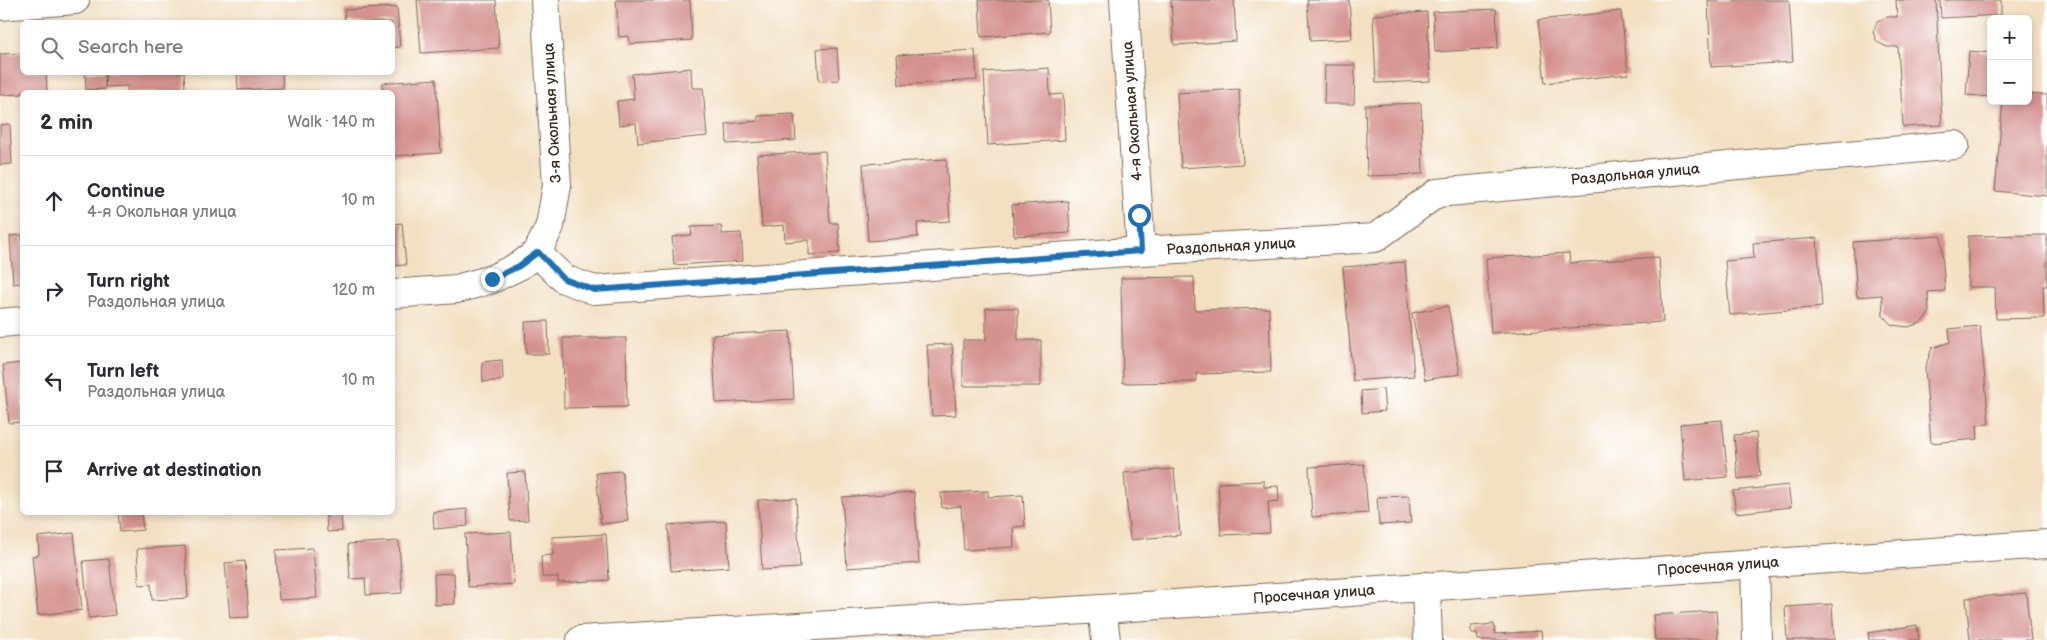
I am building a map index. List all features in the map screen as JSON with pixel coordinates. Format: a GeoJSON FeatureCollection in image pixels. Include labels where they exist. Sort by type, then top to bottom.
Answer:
{"type":"FeatureCollection","features":[{"type":"Feature","properties":{"kind":"street"},"geometry":{"type":"LineString","coordinates":[[0,6],[75,0]]}},
{"type":"Feature","properties":{"kind":"street","name":"3-я Окольная улица"},"geometry":{"type":"LineString","coordinates":[[538,252],[550,226],[557,185],[546,0]]}},
{"type":"Feature","properties":{"kind":"street","name":"4-я Окольная улица"},"geometry":{"type":"LineString","coordinates":[[1124,0],[1141,251]]}},
{"type":"Feature","properties":{"kind":"street","name":"Раздольная улица"},"geometry":{"type":"LineString","coordinates":[[538,252],[564,279],[594,290],[1141,251],[1375,238],[1437,193],[1955,145]]}},
{"type":"Feature","properties":{"kind":"street"},"geometry":{"type":"LineString","coordinates":[[395,294],[457,289],[492,279],[519,266],[538,252]]}},
{"type":"Feature","properties":{"kind":"street"},"geometry":{"type":"LineString","coordinates":[[0,323],[20,321]]}},
{"type":"Feature","properties":{"kind":"street","name":"Просечная улица"},"geometry":{"type":"LineString","coordinates":[[581,640],[1102,609],[2047,544]]}},
{"type":"Feature","properties":{"kind":"street"},"geometry":{"type":"LineString","coordinates":[[1755,564],[1757,640]]}},
{"type":"Feature","properties":{"kind":"street"},"geometry":{"type":"LineString","coordinates":[[1426,586],[1428,640]]}},
{"type":"Feature","properties":{"kind":"street"},"geometry":{"type":"LineString","coordinates":[[1102,609],[1106,640]]}},
{"type":"Feature","properties":{"kind":"building"},"geometry":{"type":"Polygon","coordinates":[[[417,0],[496,0],[499,48],[421,53],[417,0]]]}},
{"type":"Feature","properties":{"kind":"building"},"geometry":{"type":"Polygon","coordinates":[[[616,0],[690,0],[692,40],[630,44],[629,36],[619,37],[616,0]]]}},
{"type":"Feature","properties":{"kind":"building"},"geometry":{"type":"Polygon","coordinates":[[[979,0],[1048,0],[1050,32],[981,37],[979,0]]]}},
{"type":"Feature","properties":{"kind":"building"},"geometry":{"type":"Polygon","coordinates":[[[1171,0],[1234,0],[1236,41],[1174,45],[1171,0]]]}},
{"type":"Feature","properties":{"kind":"building"},"geometry":{"type":"Polygon","coordinates":[[[1307,0],[1349,0],[1352,39],[1310,41],[1307,0]]]}},
{"type":"Feature","properties":{"kind":"building"},"geometry":{"type":"Polygon","coordinates":[[[1708,0],[1789,0],[1793,62],[1711,67],[1708,0]]]}},
{"type":"Feature","properties":{"kind":"building"},"geometry":{"type":"Polygon","coordinates":[[[1896,0],[1936,0],[1942,125],[1903,127],[1898,47],[1887,47],[1877,42],[1873,32],[1877,22],[1887,17],[1897,17],[1896,0]]]}},
{"type":"Feature","properties":{"kind":"building"},"geometry":{"type":"Polygon","coordinates":[[[1940,0],[2001,0],[2001,15],[1941,18],[1940,0]]]}},
{"type":"Feature","properties":{"kind":"building"},"geometry":{"type":"Polygon","coordinates":[[[397,7],[400,47],[395,48],[395,20],[345,20],[344,10],[397,7]]]}},
{"type":"Feature","properties":{"kind":"building"},"geometry":{"type":"Polygon","coordinates":[[[1496,9],[1498,48],[1435,52],[1433,12],[1496,9]]]}},
{"type":"Feature","properties":{"kind":"building"},"geometry":{"type":"Polygon","coordinates":[[[1621,11],[1628,74],[1545,83],[1538,20],[1621,11]]]}},
{"type":"Feature","properties":{"kind":"building"},"geometry":{"type":"Polygon","coordinates":[[[1427,12],[1430,81],[1376,83],[1373,15],[1427,12]]]}},
{"type":"Feature","properties":{"kind":"building"},"geometry":{"type":"Polygon","coordinates":[[[837,48],[839,80],[819,81],[817,49],[837,48]]]}},
{"type":"Feature","properties":{"kind":"building"},"geometry":{"type":"Polygon","coordinates":[[[975,50],[977,80],[899,85],[897,55],[975,50]]]}},
{"type":"Feature","properties":{"kind":"building"},"geometry":{"type":"Polygon","coordinates":[[[1969,51],[1987,53],[1987,97],[1966,95],[1969,51]]]}},
{"type":"Feature","properties":{"kind":"building"},"geometry":{"type":"Polygon","coordinates":[[[20,53],[20,75],[46,75],[47,90],[20,90],[20,94],[0,95],[0,54],[20,53]]]}},
{"type":"Feature","properties":{"kind":"building"},"geometry":{"type":"Polygon","coordinates":[[[1325,65],[1355,65],[1354,104],[1324,104],[1325,65]]]}},
{"type":"Feature","properties":{"kind":"building"},"geometry":{"type":"Polygon","coordinates":[[[691,68],[692,88],[703,88],[707,136],[638,143],[636,123],[619,125],[617,101],[634,99],[632,74],[691,68]]]}},
{"type":"Feature","properties":{"kind":"building"},"geometry":{"type":"Polygon","coordinates":[[[1049,68],[1050,95],[1063,94],[1065,140],[988,145],[984,72],[1049,68]]]}},
{"type":"Feature","properties":{"kind":"building"},"geometry":{"type":"Polygon","coordinates":[[[85,75],[104,75],[105,89],[86,90],[85,75]]]}},
{"type":"Feature","properties":{"kind":"building"},"geometry":{"type":"Polygon","coordinates":[[[105,75],[184,75],[185,90],[127,90],[127,86],[106,87],[105,75]]]}},
{"type":"Feature","properties":{"kind":"building"},"geometry":{"type":"Polygon","coordinates":[[[237,75],[282,75],[283,88],[238,90],[237,75]]]}},
{"type":"Feature","properties":{"kind":"building"},"geometry":{"type":"Polygon","coordinates":[[[436,79],[441,153],[395,156],[395,90],[383,90],[382,83],[436,79]]]}},
{"type":"Feature","properties":{"kind":"building"},"geometry":{"type":"Polygon","coordinates":[[[1239,89],[1243,164],[1181,168],[1177,93],[1239,89]]]}},
{"type":"Feature","properties":{"kind":"building"},"geometry":{"type":"Polygon","coordinates":[[[2032,94],[2047,95],[2047,196],[1995,191],[2003,105],[2032,105],[2032,94]]]}},
{"type":"Feature","properties":{"kind":"building"},"geometry":{"type":"Polygon","coordinates":[[[1421,103],[1423,174],[1367,176],[1365,105],[1421,103]]]}},
{"type":"Feature","properties":{"kind":"building"},"geometry":{"type":"Polygon","coordinates":[[[794,114],[796,140],[727,144],[726,124],[758,121],[758,116],[794,114]]]}},
{"type":"Feature","properties":{"kind":"building"},"geometry":{"type":"Polygon","coordinates":[[[10,124],[12,164],[0,165],[0,125],[10,124]]]}},
{"type":"Feature","properties":{"kind":"building"},"geometry":{"type":"Polygon","coordinates":[[[825,151],[830,223],[838,223],[840,253],[809,255],[809,240],[785,242],[784,225],[762,227],[757,155],[825,151]]]}},
{"type":"Feature","properties":{"kind":"building"},"geometry":{"type":"Polygon","coordinates":[[[946,159],[950,221],[917,223],[918,237],[868,241],[863,164],[946,159]]]}},
{"type":"Feature","properties":{"kind":"building"},"geometry":{"type":"Polygon","coordinates":[[[1068,201],[1070,233],[1014,236],[1012,205],[1068,201]]]}},
{"type":"Feature","properties":{"kind":"building"},"geometry":{"type":"Polygon","coordinates":[[[402,223],[406,265],[395,266],[395,224],[402,223]]]}},
{"type":"Feature","properties":{"kind":"building"},"geometry":{"type":"Polygon","coordinates":[[[721,226],[722,234],[741,233],[743,261],[674,265],[672,237],[692,235],[691,227],[721,226]]]}},
{"type":"Feature","properties":{"kind":"building"},"geometry":{"type":"Polygon","coordinates":[[[20,235],[20,283],[13,284],[10,236],[20,235]]]}},
{"type":"Feature","properties":{"kind":"building"},"geometry":{"type":"Polygon","coordinates":[[[2047,235],[2047,286],[2043,286],[2044,318],[1996,319],[1995,287],[1968,287],[1968,236],[2047,235]]]}},
{"type":"Feature","properties":{"kind":"building"},"geometry":{"type":"Polygon","coordinates":[[[1941,236],[1945,291],[1928,292],[1929,314],[1921,323],[1908,327],[1892,325],[1883,316],[1882,295],[1857,297],[1853,242],[1941,236]]]}},
{"type":"Feature","properties":{"kind":"building"},"geometry":{"type":"Polygon","coordinates":[[[1817,238],[1822,307],[1730,315],[1725,261],[1754,258],[1753,243],[1817,238]]]}},
{"type":"Feature","properties":{"kind":"building"},"geometry":{"type":"Polygon","coordinates":[[[1569,253],[1570,263],[1659,257],[1663,322],[1491,333],[1486,258],[1569,253]]]}},
{"type":"Feature","properties":{"kind":"building"},"geometry":{"type":"Polygon","coordinates":[[[1405,262],[1414,376],[1353,381],[1343,267],[1405,262]]]}},
{"type":"Feature","properties":{"kind":"building"},"geometry":{"type":"Polygon","coordinates":[[[1194,277],[1195,310],[1269,308],[1271,372],[1196,374],[1196,382],[1123,383],[1121,278],[1194,277]]]}},
{"type":"Feature","properties":{"kind":"building"},"geometry":{"type":"Polygon","coordinates":[[[1448,306],[1460,374],[1425,380],[1412,313],[1448,306]]]}},
{"type":"Feature","properties":{"kind":"building"},"geometry":{"type":"Polygon","coordinates":[[[986,308],[1018,308],[1018,340],[1041,340],[1041,386],[963,386],[963,340],[986,340],[986,308]]]}},
{"type":"Feature","properties":{"kind":"building"},"geometry":{"type":"Polygon","coordinates":[[[548,321],[549,354],[526,354],[525,322],[548,321]]]}},
{"type":"Feature","properties":{"kind":"building"},"geometry":{"type":"Polygon","coordinates":[[[1980,326],[1989,424],[1977,425],[1978,439],[1931,443],[1925,368],[1932,348],[1950,342],[1949,329],[1980,326]]]}},
{"type":"Feature","properties":{"kind":"building"},"geometry":{"type":"Polygon","coordinates":[[[790,331],[794,399],[716,403],[712,335],[790,331]]]}},
{"type":"Feature","properties":{"kind":"building"},"geometry":{"type":"Polygon","coordinates":[[[563,338],[626,338],[627,407],[564,408],[563,338]]]}},
{"type":"Feature","properties":{"kind":"building"},"geometry":{"type":"Polygon","coordinates":[[[952,344],[956,415],[932,416],[927,345],[952,344]]]}},
{"type":"Feature","properties":{"kind":"building"},"geometry":{"type":"Polygon","coordinates":[[[502,360],[503,380],[483,382],[482,362],[502,360]]]}},
{"type":"Feature","properties":{"kind":"building"},"geometry":{"type":"Polygon","coordinates":[[[20,363],[20,422],[9,423],[3,365],[20,363]]]}},
{"type":"Feature","properties":{"kind":"building"},"geometry":{"type":"Polygon","coordinates":[[[1383,389],[1385,411],[1362,413],[1361,391],[1383,389]]]}},
{"type":"Feature","properties":{"kind":"building"},"geometry":{"type":"Polygon","coordinates":[[[1722,420],[1728,477],[1685,481],[1680,424],[1722,420]]]}},
{"type":"Feature","properties":{"kind":"building"},"geometry":{"type":"Polygon","coordinates":[[[1756,433],[1760,476],[1738,479],[1734,435],[1756,433]]]}},
{"type":"Feature","properties":{"kind":"building"},"geometry":{"type":"Polygon","coordinates":[[[1364,464],[1368,513],[1312,517],[1309,467],[1364,464]]]}},
{"type":"Feature","properties":{"kind":"building"},"geometry":{"type":"Polygon","coordinates":[[[1174,469],[1180,535],[1130,540],[1124,473],[1174,469]]]}},
{"type":"Feature","properties":{"kind":"building"},"geometry":{"type":"Polygon","coordinates":[[[622,471],[628,521],[601,524],[596,473],[622,471]]]}},
{"type":"Feature","properties":{"kind":"building"},"geometry":{"type":"Polygon","coordinates":[[[525,472],[528,520],[510,521],[507,473],[525,472]]]}},
{"type":"Feature","properties":{"kind":"building"},"geometry":{"type":"Polygon","coordinates":[[[1264,481],[1264,487],[1278,486],[1279,501],[1268,502],[1270,533],[1221,535],[1218,483],[1264,481]]]}},
{"type":"Feature","properties":{"kind":"building"},"geometry":{"type":"Polygon","coordinates":[[[1788,485],[1791,507],[1736,513],[1733,491],[1788,485]]]}},
{"type":"Feature","properties":{"kind":"building"},"geometry":{"type":"Polygon","coordinates":[[[988,491],[988,497],[1023,495],[1025,526],[1013,527],[1014,547],[964,550],[961,506],[942,508],[941,493],[988,491]]]}},
{"type":"Feature","properties":{"kind":"building"},"geometry":{"type":"Polygon","coordinates":[[[914,492],[919,563],[847,568],[842,497],[914,492]]]}},
{"type":"Feature","properties":{"kind":"building"},"geometry":{"type":"Polygon","coordinates":[[[1409,496],[1411,523],[1379,525],[1377,497],[1409,496]]]}},
{"type":"Feature","properties":{"kind":"building"},"geometry":{"type":"Polygon","coordinates":[[[796,498],[800,568],[762,570],[758,500],[796,498]]]}},
{"type":"Feature","properties":{"kind":"building"},"geometry":{"type":"Polygon","coordinates":[[[467,509],[468,526],[434,529],[433,512],[467,509]]]}},
{"type":"Feature","properties":{"kind":"building"},"geometry":{"type":"Polygon","coordinates":[[[118,515],[141,515],[143,530],[120,532],[118,515]]]}},
{"type":"Feature","properties":{"kind":"building"},"geometry":{"type":"Polygon","coordinates":[[[326,515],[341,515],[342,531],[327,532],[326,515]]]}},
{"type":"Feature","properties":{"kind":"building"},"geometry":{"type":"Polygon","coordinates":[[[726,521],[729,567],[671,571],[668,525],[726,521]]]}},
{"type":"Feature","properties":{"kind":"building"},"geometry":{"type":"Polygon","coordinates":[[[511,532],[514,584],[468,587],[465,534],[511,532]]]}},
{"type":"Feature","properties":{"kind":"building"},"geometry":{"type":"Polygon","coordinates":[[[74,533],[82,610],[38,615],[32,556],[39,555],[38,537],[74,533]]]}},
{"type":"Feature","properties":{"kind":"building"},"geometry":{"type":"Polygon","coordinates":[[[606,534],[609,580],[558,583],[558,577],[542,577],[541,556],[553,555],[552,537],[606,534]]]}},
{"type":"Feature","properties":{"kind":"building"},"geometry":{"type":"Polygon","coordinates":[[[399,541],[402,593],[366,595],[365,578],[350,579],[348,544],[399,541]]]}},
{"type":"Feature","properties":{"kind":"building"},"geometry":{"type":"Polygon","coordinates":[[[185,546],[188,598],[152,600],[151,584],[139,585],[137,549],[185,546]]]}},
{"type":"Feature","properties":{"kind":"building"},"geometry":{"type":"Polygon","coordinates":[[[313,548],[317,598],[279,600],[276,550],[313,548]]]}},
{"type":"Feature","properties":{"kind":"building"},"geometry":{"type":"Polygon","coordinates":[[[109,559],[115,615],[89,618],[83,561],[109,559]]]}},
{"type":"Feature","properties":{"kind":"building"},"geometry":{"type":"Polygon","coordinates":[[[245,561],[249,617],[230,618],[225,563],[245,561]]]}},
{"type":"Feature","properties":{"kind":"building"},"geometry":{"type":"Polygon","coordinates":[[[454,573],[455,604],[435,605],[434,574],[454,573]]]}},
{"type":"Feature","properties":{"kind":"building"},"geometry":{"type":"Polygon","coordinates":[[[2026,593],[2031,640],[1970,640],[1966,598],[2026,593]]]}},
{"type":"Feature","properties":{"kind":"building"},"geometry":{"type":"Polygon","coordinates":[[[1832,604],[1834,640],[1787,640],[1785,607],[1832,604]]]}},
{"type":"Feature","properties":{"kind":"building"},"geometry":{"type":"Polygon","coordinates":[[[1716,611],[1718,640],[1655,640],[1653,615],[1716,611]]]}},
{"type":"Feature","properties":{"kind":"building"},"geometry":{"type":"Polygon","coordinates":[[[1494,624],[1495,634],[1541,631],[1542,640],[1478,640],[1477,633],[1471,633],[1471,626],[1494,624]]]}},
{"type":"Feature","properties":{"kind":"building"},"geometry":{"type":"Polygon","coordinates":[[[1917,625],[1919,640],[1869,640],[1868,633],[1917,625]]]}},
{"type":"Feature","properties":{"kind":"route"},"geometry":{"type":"LineString","coordinates":[[492,279],[519,266],[538,252],[564,279],[594,290],[1141,251],[1139,215]]}}]}
